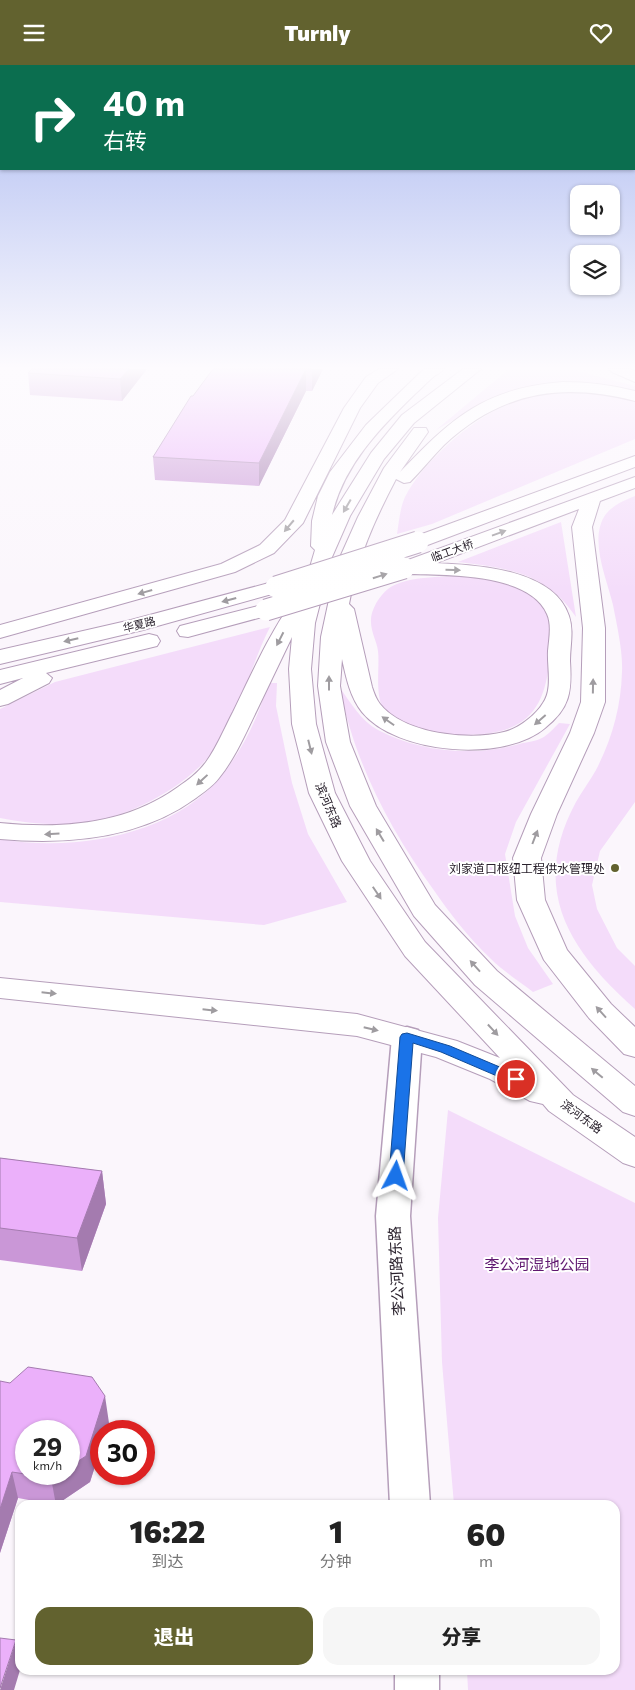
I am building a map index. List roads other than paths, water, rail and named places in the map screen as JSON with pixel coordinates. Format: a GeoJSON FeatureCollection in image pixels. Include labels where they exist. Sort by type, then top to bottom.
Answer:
{"type":"FeatureCollection","features":[{"type":"Feature","properties":{"kind":"main road"},"geometry":{"type":"LineString","coordinates":[[0,632],[228,568],[267,549],[293,523],[333,445]]}},
{"type":"Feature","properties":{"kind":"main road"},"geometry":{"type":"LineString","coordinates":[[322,557],[319,535],[323,509],[336,479],[359,445]]}},
{"type":"Feature","properties":{"kind":"main road","name":"滨河东路"},"geometry":{"type":"LineString","coordinates":[[387,445],[377,457],[341,516],[322,557],[304,623],[300,669],[304,723],[322,793],[356,861],[415,949],[561,1103],[635,1153]]}},
{"type":"Feature","properties":{"kind":"main road"},"geometry":{"type":"LineString","coordinates":[[411,445],[393,468],[366,517],[351,555],[340,595],[332,637],[328,686],[338,742],[363,806],[424,910],[486,978],[635,1104]]}},
{"type":"Feature","properties":{"kind":"main road"},"geometry":{"type":"LineString","coordinates":[[366,517],[436,445]]}},
{"type":"Feature","properties":{"kind":"main road","name":"临工大桥"},"geometry":{"type":"LineString","coordinates":[[276,587],[418,542],[631,461]]}},
{"type":"Feature","properties":{"kind":"main road","name":"临工大桥"},"geometry":{"type":"LineString","coordinates":[[266,610],[404,568],[635,482]]}},
{"type":"Feature","properties":{"kind":"main road"},"geometry":{"type":"LineString","coordinates":[[592,498],[582,527],[594,629],[592,702],[582,733],[544,814],[527,858],[531,900],[554,953],[600,1011],[635,1047]]}},
{"type":"Feature","properties":{"kind":"main road"},"geometry":{"type":"LineString","coordinates":[[340,595],[362,691],[370,708],[399,728],[440,741],[489,741],[519,736],[544,717],[557,699],[561,623],[557,611],[549,599],[537,590],[518,581],[485,573],[404,568]]}},
{"type":"Feature","properties":{"kind":"main road"},"geometry":{"type":"LineString","coordinates":[[0,831],[33,835],[74,833],[111,827],[165,806],[200,783],[215,767],[226,750],[283,633],[314,582]]}},
{"type":"Feature","properties":{"kind":"main road","name":"华夏路"},"geometry":{"type":"LineString","coordinates":[[0,657],[135,625],[276,587]]}},
{"type":"Feature","properties":{"kind":"main road","name":"华夏路"},"geometry":{"type":"LineString","coordinates":[[0,677],[77,660],[266,610]]}},
{"type":"Feature","properties":{"kind":"main road"},"geometry":{"type":"LineString","coordinates":[[0,699],[77,660]]}},
{"type":"Feature","properties":{"kind":"main road"},"geometry":{"type":"LineString","coordinates":[[0,988],[357,1025],[446,1049],[501,1071],[561,1103]]}},
{"type":"Feature","properties":{"kind":"street","name":"李公河路东路"},"geometry":{"type":"LineString","coordinates":[[407,1037],[393,1216],[410,1500]]}},
{"type":"Feature","properties":{"kind":"street"},"geometry":{"type":"LineString","coordinates":[[417,1675],[417,1690]]}},
{"type":"Feature","properties":{"kind":"place","name":"刘家道口枢纽工程供水管理处"},"geometry":{"type":"Point","coordinates":[615,868]}},
{"type":"Feature","properties":{"kind":"park label","name":"李公河湿地公园"},"geometry":{"type":"Point","coordinates":[537,1264]}}]}
